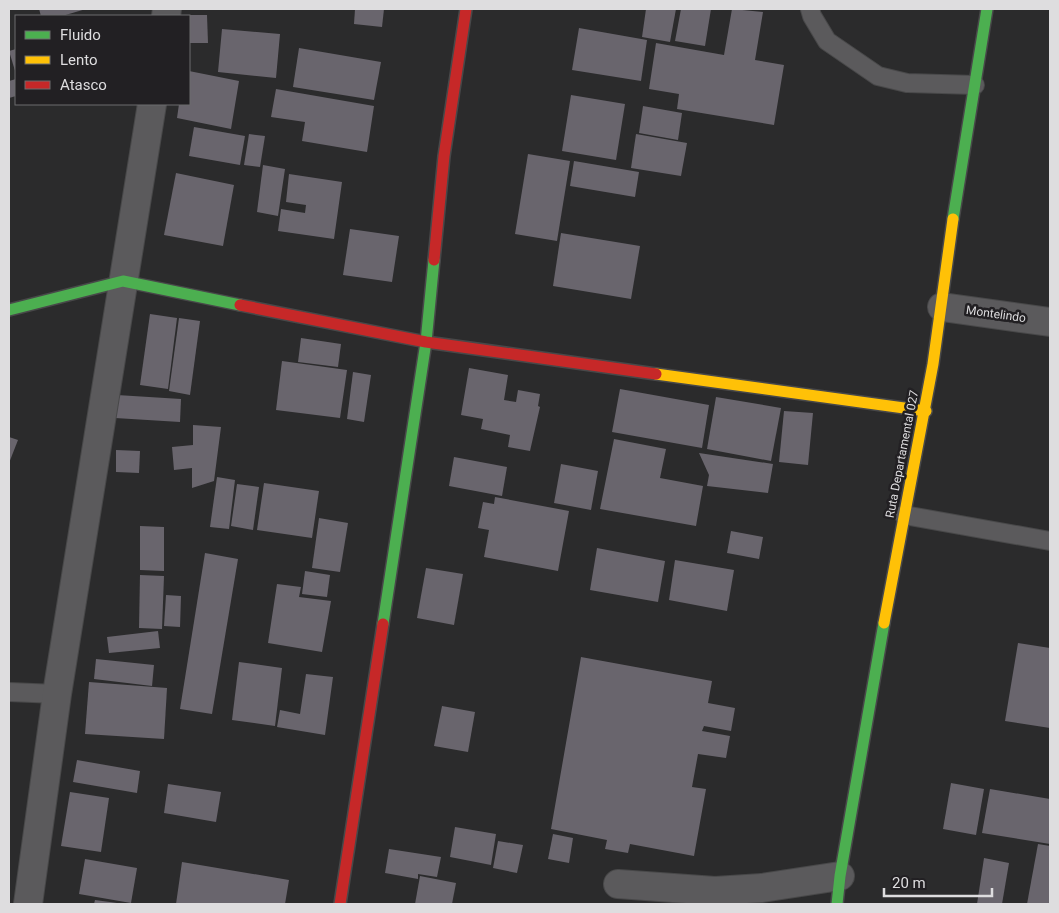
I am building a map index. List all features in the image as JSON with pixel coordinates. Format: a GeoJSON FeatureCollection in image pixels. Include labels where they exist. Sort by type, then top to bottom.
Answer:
{"type":"FeatureCollection","features":[{"type":"Feature","properties":{"kind":"street"},"geometry":{"type":"LineString","coordinates":[[340,904],[426,342],[444,156],[466,9]]}},
{"type":"Feature","properties":{"kind":"street","name":"Ruta Departamental 027"},"geometry":{"type":"LineString","coordinates":[[837,904],[840,876],[904,515],[926,411],[942,306],[945,272],[987,9]]}},
{"type":"Feature","properties":{"kind":"street"},"geometry":{"type":"LineString","coordinates":[[28,904],[56,694],[152,105]]}},
{"type":"Feature","properties":{"kind":"street"},"geometry":{"type":"LineString","coordinates":[[9,310],[123,281],[426,342],[926,411]]}},
{"type":"Feature","properties":{"kind":"street","name":"Montelindo"},"geometry":{"type":"LineString","coordinates":[[942,306],[1050,322]]}},
{"type":"Feature","properties":{"kind":"street"},"geometry":{"type":"LineString","coordinates":[[618,884],[715,891],[762,888],[840,876]]}},
{"type":"Feature","properties":{"kind":"lane"},"geometry":{"type":"LineString","coordinates":[[810,9],[812,16],[827,41],[878,76],[907,83],[975,85]]}},
{"type":"Feature","properties":{"kind":"lane"},"geometry":{"type":"LineString","coordinates":[[904,515],[1050,541]]}},
{"type":"Feature","properties":{"kind":"lane"},"geometry":{"type":"LineString","coordinates":[[9,692],[56,694]]}},
{"type":"Feature","properties":{"kind":"building"},"geometry":{"type":"Polygon","coordinates":[[[39,9],[86,9],[65,15],[41,15],[39,9]]]}},
{"type":"Feature","properties":{"kind":"building"},"geometry":{"type":"Polygon","coordinates":[[[355,9],[384,9],[382,27],[354,24],[355,9]]]}},
{"type":"Feature","properties":{"kind":"building"},"geometry":{"type":"Polygon","coordinates":[[[646,9],[676,9],[670,42],[642,37],[646,9]]]}},
{"type":"Feature","properties":{"kind":"building"},"geometry":{"type":"Polygon","coordinates":[[[681,9],[711,9],[705,46],[675,41],[681,9]]]}},
{"type":"Feature","properties":{"kind":"building"},"geometry":{"type":"Polygon","coordinates":[[[732,9],[763,12],[755,60],[784,65],[774,125],[677,109],[679,94],[649,89],[656,43],[724,55],[732,9]]]}},
{"type":"Feature","properties":{"kind":"building"},"geometry":{"type":"Polygon","coordinates":[[[190,15],[207,15],[208,43],[190,43],[190,15]]]}},
{"type":"Feature","properties":{"kind":"building"},"geometry":{"type":"Polygon","coordinates":[[[579,28],[647,40],[641,81],[572,70],[579,28]]]}},
{"type":"Feature","properties":{"kind":"building"},"geometry":{"type":"Polygon","coordinates":[[[222,29],[280,34],[276,78],[218,72],[222,29]]]}},
{"type":"Feature","properties":{"kind":"building"},"geometry":{"type":"Polygon","coordinates":[[[299,48],[381,62],[374,100],[293,87],[299,48]]]}},
{"type":"Feature","properties":{"kind":"building"},"geometry":{"type":"Polygon","coordinates":[[[15,49],[15,71],[9,51],[15,49]]]}},
{"type":"Feature","properties":{"kind":"building"},"geometry":{"type":"Polygon","coordinates":[[[190,71],[239,81],[231,129],[177,118],[179,105],[190,105],[190,71]]]}},
{"type":"Feature","properties":{"kind":"building"},"geometry":{"type":"Polygon","coordinates":[[[15,79],[15,96],[9,98],[9,81],[15,79]]]}},
{"type":"Feature","properties":{"kind":"building"},"geometry":{"type":"Polygon","coordinates":[[[276,89],[374,106],[367,152],[302,141],[305,122],[271,117],[276,89]]]}},
{"type":"Feature","properties":{"kind":"building"},"geometry":{"type":"Polygon","coordinates":[[[571,95],[625,104],[616,160],[562,151],[571,95]]]}},
{"type":"Feature","properties":{"kind":"building"},"geometry":{"type":"Polygon","coordinates":[[[643,106],[682,113],[678,140],[639,133],[643,106]]]}},
{"type":"Feature","properties":{"kind":"building"},"geometry":{"type":"Polygon","coordinates":[[[194,127],[245,136],[240,165],[189,156],[194,127]]]}},
{"type":"Feature","properties":{"kind":"building"},"geometry":{"type":"Polygon","coordinates":[[[249,134],[265,136],[260,167],[244,165],[249,134]]]}},
{"type":"Feature","properties":{"kind":"building"},"geometry":{"type":"Polygon","coordinates":[[[636,134],[687,143],[681,176],[631,168],[636,134]]]}},
{"type":"Feature","properties":{"kind":"building"},"geometry":{"type":"Polygon","coordinates":[[[528,154],[570,161],[557,241],[515,234],[528,154]]]}},
{"type":"Feature","properties":{"kind":"building"},"geometry":{"type":"Polygon","coordinates":[[[574,161],[639,172],[635,197],[570,186],[574,161]]]}},
{"type":"Feature","properties":{"kind":"building"},"geometry":{"type":"Polygon","coordinates":[[[263,165],[285,169],[278,216],[257,212],[263,165]]]}},
{"type":"Feature","properties":{"kind":"building"},"geometry":{"type":"Polygon","coordinates":[[[176,173],[234,185],[223,246],[164,235],[176,173]]]}},
{"type":"Feature","properties":{"kind":"building"},"geometry":{"type":"Polygon","coordinates":[[[289,174],[342,182],[334,239],[278,231],[281,209],[305,213],[306,205],[286,202],[289,174]]]}},
{"type":"Feature","properties":{"kind":"building"},"geometry":{"type":"Polygon","coordinates":[[[350,229],[399,236],[392,282],[343,275],[350,229]]]}},
{"type":"Feature","properties":{"kind":"building"},"geometry":{"type":"Polygon","coordinates":[[[561,233],[640,246],[631,299],[553,286],[561,233]]]}},
{"type":"Feature","properties":{"kind":"building"},"geometry":{"type":"Polygon","coordinates":[[[150,314],[177,318],[168,389],[140,385],[150,314]]]}},
{"type":"Feature","properties":{"kind":"building"},"geometry":{"type":"Polygon","coordinates":[[[179,318],[200,321],[190,395],[169,391],[179,318]]]}},
{"type":"Feature","properties":{"kind":"building"},"geometry":{"type":"Polygon","coordinates":[[[301,338],[341,344],[338,367],[298,362],[301,338]]]}},
{"type":"Feature","properties":{"kind":"building"},"geometry":{"type":"Polygon","coordinates":[[[282,361],[347,370],[340,418],[276,410],[282,361]]]}},
{"type":"Feature","properties":{"kind":"building"},"geometry":{"type":"Polygon","coordinates":[[[469,368],[508,375],[504,400],[516,402],[518,390],[540,394],[538,406],[540,407],[530,451],[508,447],[510,435],[481,429],[483,419],[461,415],[469,368]]]}},
{"type":"Feature","properties":{"kind":"building"},"geometry":{"type":"Polygon","coordinates":[[[353,372],[371,375],[364,422],[347,419],[353,372]]]}},
{"type":"Feature","properties":{"kind":"building"},"geometry":{"type":"Polygon","coordinates":[[[620,389],[709,405],[702,448],[612,432],[620,389]]]}},
{"type":"Feature","properties":{"kind":"building"},"geometry":{"type":"Polygon","coordinates":[[[117,395],[181,399],[180,422],[115,418],[117,395]]]}},
{"type":"Feature","properties":{"kind":"building"},"geometry":{"type":"Polygon","coordinates":[[[716,397],[781,408],[771,461],[707,449],[716,397]]]}},
{"type":"Feature","properties":{"kind":"building"},"geometry":{"type":"Polygon","coordinates":[[[784,411],[813,413],[808,465],[779,462],[784,411]]]}},
{"type":"Feature","properties":{"kind":"building"},"geometry":{"type":"Polygon","coordinates":[[[193,425],[221,427],[214,481],[192,488],[192,468],[174,470],[172,447],[193,445],[193,425]]]}},
{"type":"Feature","properties":{"kind":"building"},"geometry":{"type":"Polygon","coordinates":[[[9,437],[18,440],[9,463],[9,437]]]}},
{"type":"Feature","properties":{"kind":"building"},"geometry":{"type":"Polygon","coordinates":[[[614,439],[666,449],[660,478],[703,486],[696,526],[600,509],[614,439]]]}},
{"type":"Feature","properties":{"kind":"building"},"geometry":{"type":"Polygon","coordinates":[[[116,450],[140,451],[139,473],[116,472],[116,450]]]}},
{"type":"Feature","properties":{"kind":"building"},"geometry":{"type":"Polygon","coordinates":[[[699,453],[773,464],[768,493],[707,486],[709,475],[699,453]]]}},
{"type":"Feature","properties":{"kind":"building"},"geometry":{"type":"Polygon","coordinates":[[[454,457],[507,467],[502,496],[449,486],[454,457]]]}},
{"type":"Feature","properties":{"kind":"building"},"geometry":{"type":"Polygon","coordinates":[[[561,464],[598,471],[591,510],[554,503],[561,464]]]}},
{"type":"Feature","properties":{"kind":"building"},"geometry":{"type":"Polygon","coordinates":[[[217,477],[235,480],[229,529],[210,527],[217,477]]]}},
{"type":"Feature","properties":{"kind":"building"},"geometry":{"type":"Polygon","coordinates":[[[264,483],[319,491],[312,538],[257,530],[264,483]]]}},
{"type":"Feature","properties":{"kind":"building"},"geometry":{"type":"Polygon","coordinates":[[[237,484],[259,487],[253,530],[231,526],[237,484]]]}},
{"type":"Feature","properties":{"kind":"building"},"geometry":{"type":"Polygon","coordinates":[[[495,497],[569,511],[558,571],[484,557],[489,530],[478,528],[483,502],[494,504],[495,497]]]}},
{"type":"Feature","properties":{"kind":"building"},"geometry":{"type":"Polygon","coordinates":[[[319,518],[348,523],[340,572],[312,568],[319,518]]]}},
{"type":"Feature","properties":{"kind":"building"},"geometry":{"type":"Polygon","coordinates":[[[140,526],[164,527],[164,571],[140,570],[140,526]]]}},
{"type":"Feature","properties":{"kind":"building"},"geometry":{"type":"Polygon","coordinates":[[[731,531],[763,537],[759,559],[727,553],[731,531]]]}},
{"type":"Feature","properties":{"kind":"building"},"geometry":{"type":"Polygon","coordinates":[[[597,548],[665,561],[658,602],[590,590],[597,548]]]}},
{"type":"Feature","properties":{"kind":"building"},"geometry":{"type":"Polygon","coordinates":[[[205,553],[238,559],[212,714],[180,709],[205,553]]]}},
{"type":"Feature","properties":{"kind":"building"},"geometry":{"type":"Polygon","coordinates":[[[675,560],[734,570],[727,611],[669,600],[675,560]]]}},
{"type":"Feature","properties":{"kind":"building"},"geometry":{"type":"Polygon","coordinates":[[[426,568],[463,574],[454,625],[417,618],[426,568]]]}},
{"type":"Feature","properties":{"kind":"building"},"geometry":{"type":"Polygon","coordinates":[[[305,571],[330,575],[327,597],[302,594],[305,571]]]}},
{"type":"Feature","properties":{"kind":"building"},"geometry":{"type":"Polygon","coordinates":[[[140,575],[164,576],[162,629],[139,628],[140,575]]]}},
{"type":"Feature","properties":{"kind":"building"},"geometry":{"type":"Polygon","coordinates":[[[277,584],[301,587],[299,597],[331,601],[322,652],[268,643],[277,584]]]}},
{"type":"Feature","properties":{"kind":"building"},"geometry":{"type":"Polygon","coordinates":[[[166,595],[181,596],[180,627],[164,626],[166,595]]]}},
{"type":"Feature","properties":{"kind":"building"},"geometry":{"type":"Polygon","coordinates":[[[158,631],[160,648],[109,653],[107,637],[158,631]]]}},
{"type":"Feature","properties":{"kind":"building"},"geometry":{"type":"Polygon","coordinates":[[[1018,643],[1050,648],[1050,728],[1005,721],[1018,643]]]}},
{"type":"Feature","properties":{"kind":"building"},"geometry":{"type":"Polygon","coordinates":[[[581,657],[712,681],[708,703],[735,708],[731,731],[704,726],[702,731],[730,736],[726,758],[698,754],[692,787],[706,789],[694,856],[630,844],[628,853],[605,849],[607,840],[551,829],[581,657]]]}},
{"type":"Feature","properties":{"kind":"building"},"geometry":{"type":"Polygon","coordinates":[[[96,659],[154,665],[152,686],[94,679],[96,659]]]}},
{"type":"Feature","properties":{"kind":"building"},"geometry":{"type":"Polygon","coordinates":[[[239,662],[282,668],[275,726],[232,720],[239,662]]]}},
{"type":"Feature","properties":{"kind":"building"},"geometry":{"type":"Polygon","coordinates":[[[306,674],[333,677],[325,735],[277,727],[280,710],[300,714],[306,674]]]}},
{"type":"Feature","properties":{"kind":"building"},"geometry":{"type":"Polygon","coordinates":[[[89,682],[167,688],[164,739],[85,734],[89,682]]]}},
{"type":"Feature","properties":{"kind":"building"},"geometry":{"type":"Polygon","coordinates":[[[442,706],[475,712],[468,752],[434,746],[442,706]]]}},
{"type":"Feature","properties":{"kind":"building"},"geometry":{"type":"Polygon","coordinates":[[[77,760],[140,771],[137,793],[73,782],[77,760]]]}},
{"type":"Feature","properties":{"kind":"building"},"geometry":{"type":"Polygon","coordinates":[[[951,783],[984,789],[976,835],[943,829],[951,783]]]}},
{"type":"Feature","properties":{"kind":"building"},"geometry":{"type":"Polygon","coordinates":[[[168,784],[221,792],[216,822],[164,813],[168,784]]]}},
{"type":"Feature","properties":{"kind":"building"},"geometry":{"type":"Polygon","coordinates":[[[990,789],[1050,799],[1050,844],[982,833],[990,789]]]}},
{"type":"Feature","properties":{"kind":"building"},"geometry":{"type":"Polygon","coordinates":[[[70,792],[109,798],[101,852],[61,846],[70,792]]]}},
{"type":"Feature","properties":{"kind":"building"},"geometry":{"type":"Polygon","coordinates":[[[455,827],[496,834],[491,865],[450,857],[455,827]]]}},
{"type":"Feature","properties":{"kind":"building"},"geometry":{"type":"Polygon","coordinates":[[[553,834],[573,838],[569,863],[548,859],[553,834]]]}},
{"type":"Feature","properties":{"kind":"building"},"geometry":{"type":"Polygon","coordinates":[[[498,841],[523,845],[517,873],[493,868],[498,841]]]}},
{"type":"Feature","properties":{"kind":"building"},"geometry":{"type":"Polygon","coordinates":[[[1038,844],[1050,846],[1050,904],[1027,904],[1038,844]]]}},
{"type":"Feature","properties":{"kind":"building"},"geometry":{"type":"Polygon","coordinates":[[[389,849],[441,857],[437,877],[418,874],[418,879],[385,873],[389,849]]]}},
{"type":"Feature","properties":{"kind":"building"},"geometry":{"type":"Polygon","coordinates":[[[984,858],[1009,863],[1002,904],[977,904],[984,858]]]}},
{"type":"Feature","properties":{"kind":"building"},"geometry":{"type":"Polygon","coordinates":[[[85,859],[137,868],[131,903],[79,894],[85,859]]]}},
{"type":"Feature","properties":{"kind":"building"},"geometry":{"type":"Polygon","coordinates":[[[182,862],[289,880],[285,904],[176,904],[182,862]]]}},
{"type":"Feature","properties":{"kind":"building"},"geometry":{"type":"Polygon","coordinates":[[[420,876],[456,883],[452,904],[415,904],[420,876]]]}},
{"type":"Feature","properties":{"kind":"building"},"geometry":{"type":"Polygon","coordinates":[[[95,900],[117,903],[117,904],[94,904],[95,900]]]}},
{"type":"Feature","properties":{"kind":"traffic: fast"},"geometry":{"type":"LineString","coordinates":[[953,219],[987,9]]}},
{"type":"Feature","properties":{"kind":"traffic: fast"},"geometry":{"type":"LineString","coordinates":[[383,624],[426,342],[434,260]]}},
{"type":"Feature","properties":{"kind":"traffic: fast"},"geometry":{"type":"LineString","coordinates":[[9,310],[123,281],[240,305]]}},
{"type":"Feature","properties":{"kind":"traffic: fast"},"geometry":{"type":"LineString","coordinates":[[837,904],[840,876],[884,623]]}},
{"type":"Feature","properties":{"kind":"traffic: slow"},"geometry":{"type":"LineString","coordinates":[[884,623],[933,364],[953,219]]}},
{"type":"Feature","properties":{"kind":"traffic: slow"},"geometry":{"type":"LineString","coordinates":[[656,374],[926,411]]}},
{"type":"Feature","properties":{"kind":"traffic: jam"},"geometry":{"type":"LineString","coordinates":[[434,260],[444,156],[466,9]]}},
{"type":"Feature","properties":{"kind":"traffic: jam"},"geometry":{"type":"LineString","coordinates":[[240,305],[426,342],[656,374]]}},
{"type":"Feature","properties":{"kind":"traffic: jam"},"geometry":{"type":"LineString","coordinates":[[340,904],[383,624]]}}]}
